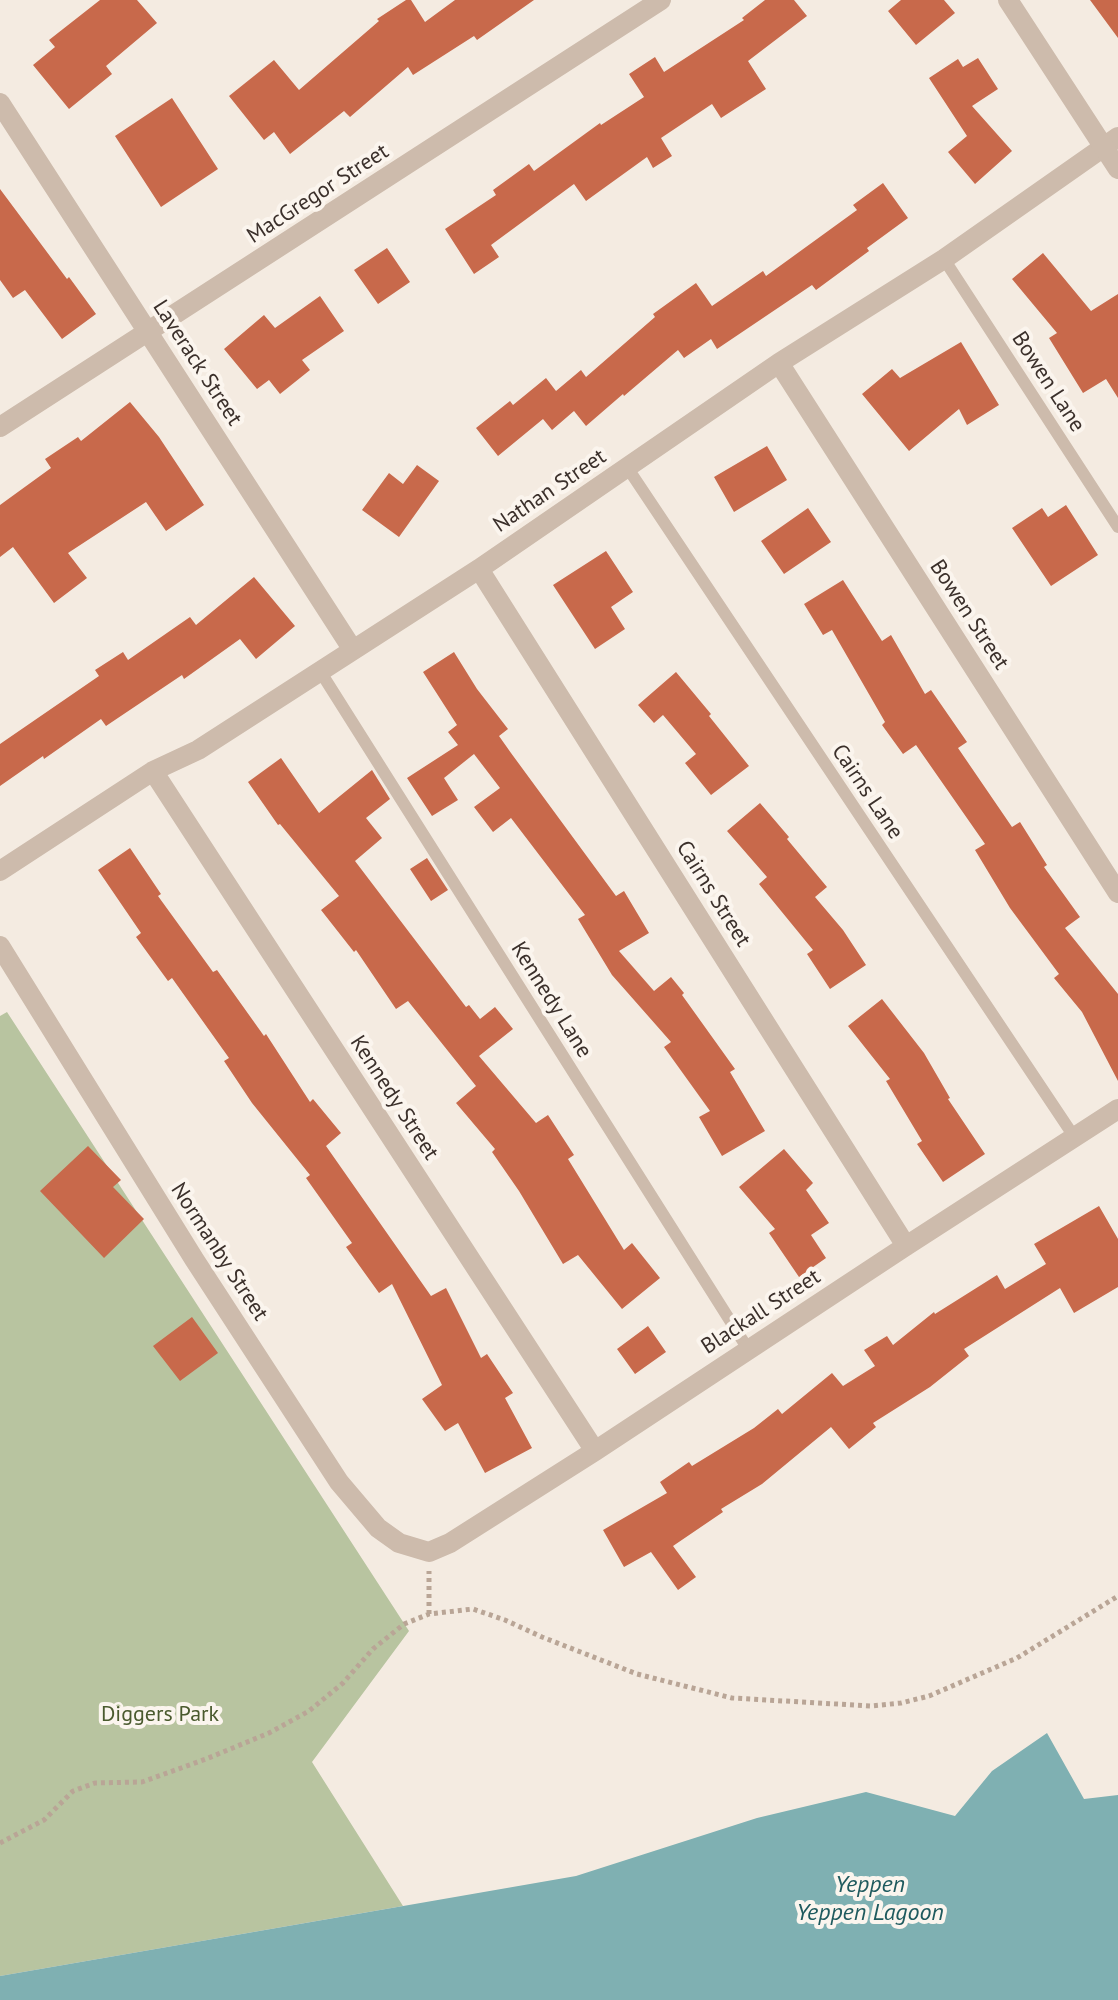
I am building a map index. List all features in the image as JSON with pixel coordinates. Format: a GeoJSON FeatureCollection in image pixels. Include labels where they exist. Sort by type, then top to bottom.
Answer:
{"type":"FeatureCollection","features":[{"type":"Feature","properties":{"kind":"street","name":"MacGregor Street"},"geometry":{"type":"LineString","coordinates":[[0,427],[661,0]]}},
{"type":"Feature","properties":{"kind":"street"},"geometry":{"type":"LineString","coordinates":[[1008,0],[1111,142],[1118,169]]}},
{"type":"Feature","properties":{"kind":"street","name":"Laverack Street"},"geometry":{"type":"LineString","coordinates":[[0,103],[353,650]]}},
{"type":"Feature","properties":{"kind":"street","name":"Nathan Street"},"geometry":{"type":"LineString","coordinates":[[0,871],[153,771],[198,750],[479,569],[779,363],[944,259],[1111,142]]}},
{"type":"Feature","properties":{"kind":"street","name":"Bowen Street"},"geometry":{"type":"LineString","coordinates":[[779,363],[1118,893]]}},
{"type":"Feature","properties":{"kind":"street","name":"Cairns Street"},"geometry":{"type":"LineString","coordinates":[[479,569],[906,1246]]}},
{"type":"Feature","properties":{"kind":"street","name":"Kennedy Street"},"geometry":{"type":"LineString","coordinates":[[153,771],[595,1451]]}},
{"type":"Feature","properties":{"kind":"street","name":"Normanby Street"},"geometry":{"type":"LineString","coordinates":[[0,946],[194,1259],[339,1482],[378,1528],[399,1543],[429,1552]]}},
{"type":"Feature","properties":{"kind":"street","name":"Blackall Street"},"geometry":{"type":"LineString","coordinates":[[429,1552],[450,1543],[595,1451],[1118,1109]]}},
{"type":"Feature","properties":{"kind":"lane","name":"Bowen Lane"},"geometry":{"type":"LineString","coordinates":[[944,259],[1118,527]]}},
{"type":"Feature","properties":{"kind":"lane","name":"Cairns Lane"},"geometry":{"type":"LineString","coordinates":[[627,467],[1075,1138]]}},
{"type":"Feature","properties":{"kind":"lane","name":"Kennedy Lane"},"geometry":{"type":"LineString","coordinates":[[320,671],[748,1349]]}},
{"type":"Feature","properties":{"kind":"path"},"geometry":{"type":"LineString","coordinates":[[429,1552],[429,1614]]}},
{"type":"Feature","properties":{"kind":"path"},"geometry":{"type":"LineString","coordinates":[[0,1843],[44,1820],[73,1791],[95,1783],[142,1782],[206,1759],[282,1726],[309,1711],[343,1683],[373,1649],[404,1624],[429,1614],[473,1609],[637,1674],[732,1698],[871,1706],[929,1696],[1017,1658],[1118,1596]]}},
{"type":"Feature","properties":{"kind":"green space","name":"Diggers Park"},"geometry":{"type":"Polygon","coordinates":[[[7,1012],[409,1631],[312,1762],[403,1906],[0,1976],[0,1016],[7,1012]]]}},
{"type":"Feature","properties":{"kind":"water","name":"Yeppen Yeppen Lagoon"},"geometry":{"type":"Polygon","coordinates":[[[1047,1733],[1084,1799],[1118,1795],[1118,2000],[0,2000],[0,1976],[576,1876],[757,1818],[866,1792],[955,1816],[992,1771],[1047,1733]]]}},
{"type":"Feature","properties":{"kind":"building"},"geometry":{"type":"Polygon","coordinates":[[[100,0],[137,0],[157,23],[106,66],[112,74],[69,109],[33,65],[55,47],[49,40],[100,0]]]}},
{"type":"Feature","properties":{"kind":"building"},"geometry":{"type":"Polygon","coordinates":[[[406,0],[411,0],[425,22],[455,0],[534,0],[477,40],[474,36],[413,75],[408,67],[350,117],[344,111],[290,154],[274,132],[264,140],[229,96],[274,60],[299,90],[379,21],[377,19],[406,0]]]}},
{"type":"Feature","properties":{"kind":"building"},"geometry":{"type":"Polygon","coordinates":[[[765,0],[794,0],[807,16],[748,61],[766,89],[721,118],[712,104],[661,138],[672,156],[653,168],[647,157],[586,201],[574,184],[491,245],[499,257],[474,274],[445,229],[496,195],[493,190],[529,164],[534,171],[600,123],[644,97],[629,74],[655,57],[664,72],[744,20],[742,18],[765,0]]]}},
{"type":"Feature","properties":{"kind":"building"},"geometry":{"type":"Polygon","coordinates":[[[901,0],[944,0],[955,13],[916,45],[888,11],[901,0]]]}},
{"type":"Feature","properties":{"kind":"building"},"geometry":{"type":"Polygon","coordinates":[[[1090,0],[1118,0],[1118,38],[1090,0]]]}},
{"type":"Feature","properties":{"kind":"building"},"geometry":{"type":"Polygon","coordinates":[[[978,58],[998,89],[972,106],[1012,151],[975,184],[948,152],[967,136],[929,78],[958,59],[963,67],[978,58]]]}},
{"type":"Feature","properties":{"kind":"building"},"geometry":{"type":"Polygon","coordinates":[[[172,98],[218,169],[161,207],[115,136],[172,98]]]}},
{"type":"Feature","properties":{"kind":"building"},"geometry":{"type":"Polygon","coordinates":[[[883,183],[908,218],[816,290],[812,285],[717,349],[711,339],[684,358],[678,350],[586,426],[574,411],[552,430],[543,419],[498,456],[476,428],[510,401],[513,405],[546,378],[556,391],[581,370],[586,377],[655,317],[653,314],[696,283],[712,306],[763,271],[766,276],[857,210],[853,205],[883,183]]]}},
{"type":"Feature","properties":{"kind":"building"},"geometry":{"type":"Polygon","coordinates":[[[0,189],[96,314],[62,339],[25,290],[13,298],[0,280],[0,189]]]}},
{"type":"Feature","properties":{"kind":"building"},"geometry":{"type":"Polygon","coordinates":[[[387,248],[410,282],[378,304],[354,270],[387,248]]]}},
{"type":"Feature","properties":{"kind":"building"},"geometry":{"type":"Polygon","coordinates":[[[1043,253],[1091,311],[1118,294],[1118,398],[1106,379],[1083,393],[1049,338],[1057,333],[1012,279],[1043,253]]]}},
{"type":"Feature","properties":{"kind":"building"},"geometry":{"type":"Polygon","coordinates":[[[320,296],[344,331],[302,360],[310,370],[280,394],[269,380],[257,389],[224,349],[264,315],[275,328],[320,296]]]}},
{"type":"Feature","properties":{"kind":"building"},"geometry":{"type":"Polygon","coordinates":[[[961,342],[999,405],[967,425],[959,409],[909,451],[862,394],[892,369],[900,378],[961,342]]]}},
{"type":"Feature","properties":{"kind":"building"},"geometry":{"type":"Polygon","coordinates":[[[130,402],[159,437],[204,505],[166,531],[146,502],[68,553],[87,578],[54,603],[13,547],[0,557],[0,505],[51,468],[45,459],[78,437],[81,441],[130,402]]]}},
{"type":"Feature","properties":{"kind":"building"},"geometry":{"type":"Polygon","coordinates":[[[767,446],[787,480],[734,512],[714,477],[767,446]]]}},
{"type":"Feature","properties":{"kind":"building"},"geometry":{"type":"Polygon","coordinates":[[[417,465],[439,481],[399,537],[362,510],[389,473],[403,484],[417,465]]]}},
{"type":"Feature","properties":{"kind":"building"},"geometry":{"type":"Polygon","coordinates":[[[1066,505],[1098,555],[1051,586],[1012,528],[1042,508],[1048,517],[1066,505]]]}},
{"type":"Feature","properties":{"kind":"building"},"geometry":{"type":"Polygon","coordinates":[[[808,508],[831,542],[784,574],[761,541],[808,508]]]}},
{"type":"Feature","properties":{"kind":"building"},"geometry":{"type":"Polygon","coordinates":[[[606,551],[633,592],[611,607],[625,629],[595,649],[553,585],[606,551]]]}},
{"type":"Feature","properties":{"kind":"building"},"geometry":{"type":"Polygon","coordinates":[[[254,577],[295,626],[256,659],[240,639],[184,679],[182,675],[106,726],[101,719],[0,786],[0,744],[99,676],[95,670],[123,652],[128,660],[190,617],[196,625],[254,577]]]}},
{"type":"Feature","properties":{"kind":"building"},"geometry":{"type":"Polygon","coordinates":[[[843,580],[882,641],[891,635],[925,694],[931,690],[967,742],[958,748],[1012,827],[1020,822],[1047,865],[1044,867],[1080,917],[1065,928],[1118,994],[1118,1081],[1082,1012],[1054,978],[1059,974],[1010,908],[975,850],[985,844],[916,745],[903,754],[882,725],[885,722],[832,630],[823,635],[804,604],[843,580]]]}},
{"type":"Feature","properties":{"kind":"building"},"geometry":{"type":"Polygon","coordinates":[[[454,652],[477,689],[508,729],[499,736],[616,896],[624,891],[649,933],[619,951],[654,991],[671,977],[684,993],[682,995],[735,1069],[730,1072],[765,1131],[722,1156],[699,1117],[710,1111],[664,1047],[671,1042],[612,975],[578,919],[585,915],[511,818],[493,832],[474,807],[500,788],[474,754],[444,778],[458,800],[432,816],[407,778],[458,745],[448,732],[457,725],[423,672],[454,652]]]}},
{"type":"Feature","properties":{"kind":"building"},"geometry":{"type":"Polygon","coordinates":[[[676,672],[749,766],[711,795],[685,763],[696,754],[663,715],[654,723],[638,705],[676,672]]]}},
{"type":"Feature","properties":{"kind":"building"},"geometry":{"type":"Polygon","coordinates":[[[281,758],[319,813],[372,770],[390,799],[366,818],[382,838],[355,861],[466,1007],[469,1005],[480,1019],[495,1007],[513,1029],[479,1056],[536,1123],[548,1115],[574,1155],[568,1159],[624,1250],[632,1243],[660,1278],[622,1309],[578,1255],[563,1264],[492,1152],[495,1149],[456,1103],[476,1086],[408,1001],[396,1009],[356,950],[354,952],[321,910],[339,896],[278,825],[248,782],[281,758]]]}},
{"type":"Feature","properties":{"kind":"building"},"geometry":{"type":"Polygon","coordinates":[[[760,803],[827,887],[815,897],[843,930],[866,965],[830,989],[807,954],[813,950],[759,884],[767,877],[727,831],[760,803]]]}},
{"type":"Feature","properties":{"kind":"building"},"geometry":{"type":"Polygon","coordinates":[[[130,848],[161,894],[158,896],[213,972],[217,970],[264,1036],[266,1034],[310,1102],[313,1099],[341,1133],[326,1146],[431,1296],[446,1288],[481,1358],[487,1354],[513,1393],[505,1398],[532,1448],[485,1473],[458,1423],[445,1431],[422,1399],[442,1385],[392,1284],[379,1293],[346,1247],[352,1243],[306,1178],[310,1175],[252,1103],[224,1061],[229,1058],[172,978],[168,981],[136,937],[141,933],[98,870],[130,848]]]}},
{"type":"Feature","properties":{"kind":"building"},"geometry":{"type":"Polygon","coordinates":[[[427,858],[448,890],[431,901],[410,869],[427,858]]]}},
{"type":"Feature","properties":{"kind":"building"},"geometry":{"type":"Polygon","coordinates":[[[882,999],[924,1053],[948,1099],[985,1154],[943,1182],[917,1144],[922,1141],[886,1081],[890,1079],[848,1026],[882,999]]]}},
{"type":"Feature","properties":{"kind":"building"},"geometry":{"type":"Polygon","coordinates":[[[88,1146],[121,1180],[113,1187],[144,1219],[104,1258],[40,1191],[88,1146]]]}},
{"type":"Feature","properties":{"kind":"building"},"geometry":{"type":"Polygon","coordinates":[[[784,1149],[813,1183],[806,1190],[829,1223],[811,1235],[826,1258],[799,1277],[769,1233],[775,1229],[739,1187],[784,1149]]]}},
{"type":"Feature","properties":{"kind":"building"},"geometry":{"type":"Polygon","coordinates":[[[1099,1206],[1118,1239],[1118,1287],[1074,1313],[1060,1288],[964,1349],[969,1356],[930,1387],[873,1423],[876,1427],[849,1449],[831,1427],[762,1484],[721,1509],[723,1512],[673,1546],[696,1577],[678,1590],[651,1552],[624,1567],[603,1530],[667,1493],[660,1482],[689,1462],[692,1466],[754,1428],[778,1409],[782,1414],[832,1373],[843,1386],[875,1366],[864,1350],[887,1336],[893,1345],[934,1312],[997,1275],[1005,1289],[1046,1264],[1034,1244],[1099,1206]]]}},
{"type":"Feature","properties":{"kind":"building"},"geometry":{"type":"Polygon","coordinates":[[[192,1317],[218,1353],[180,1381],[153,1346],[192,1317]]]}},
{"type":"Feature","properties":{"kind":"building"},"geometry":{"type":"Polygon","coordinates":[[[648,1326],[666,1352],[635,1374],[617,1349],[648,1326]]]}}]}
